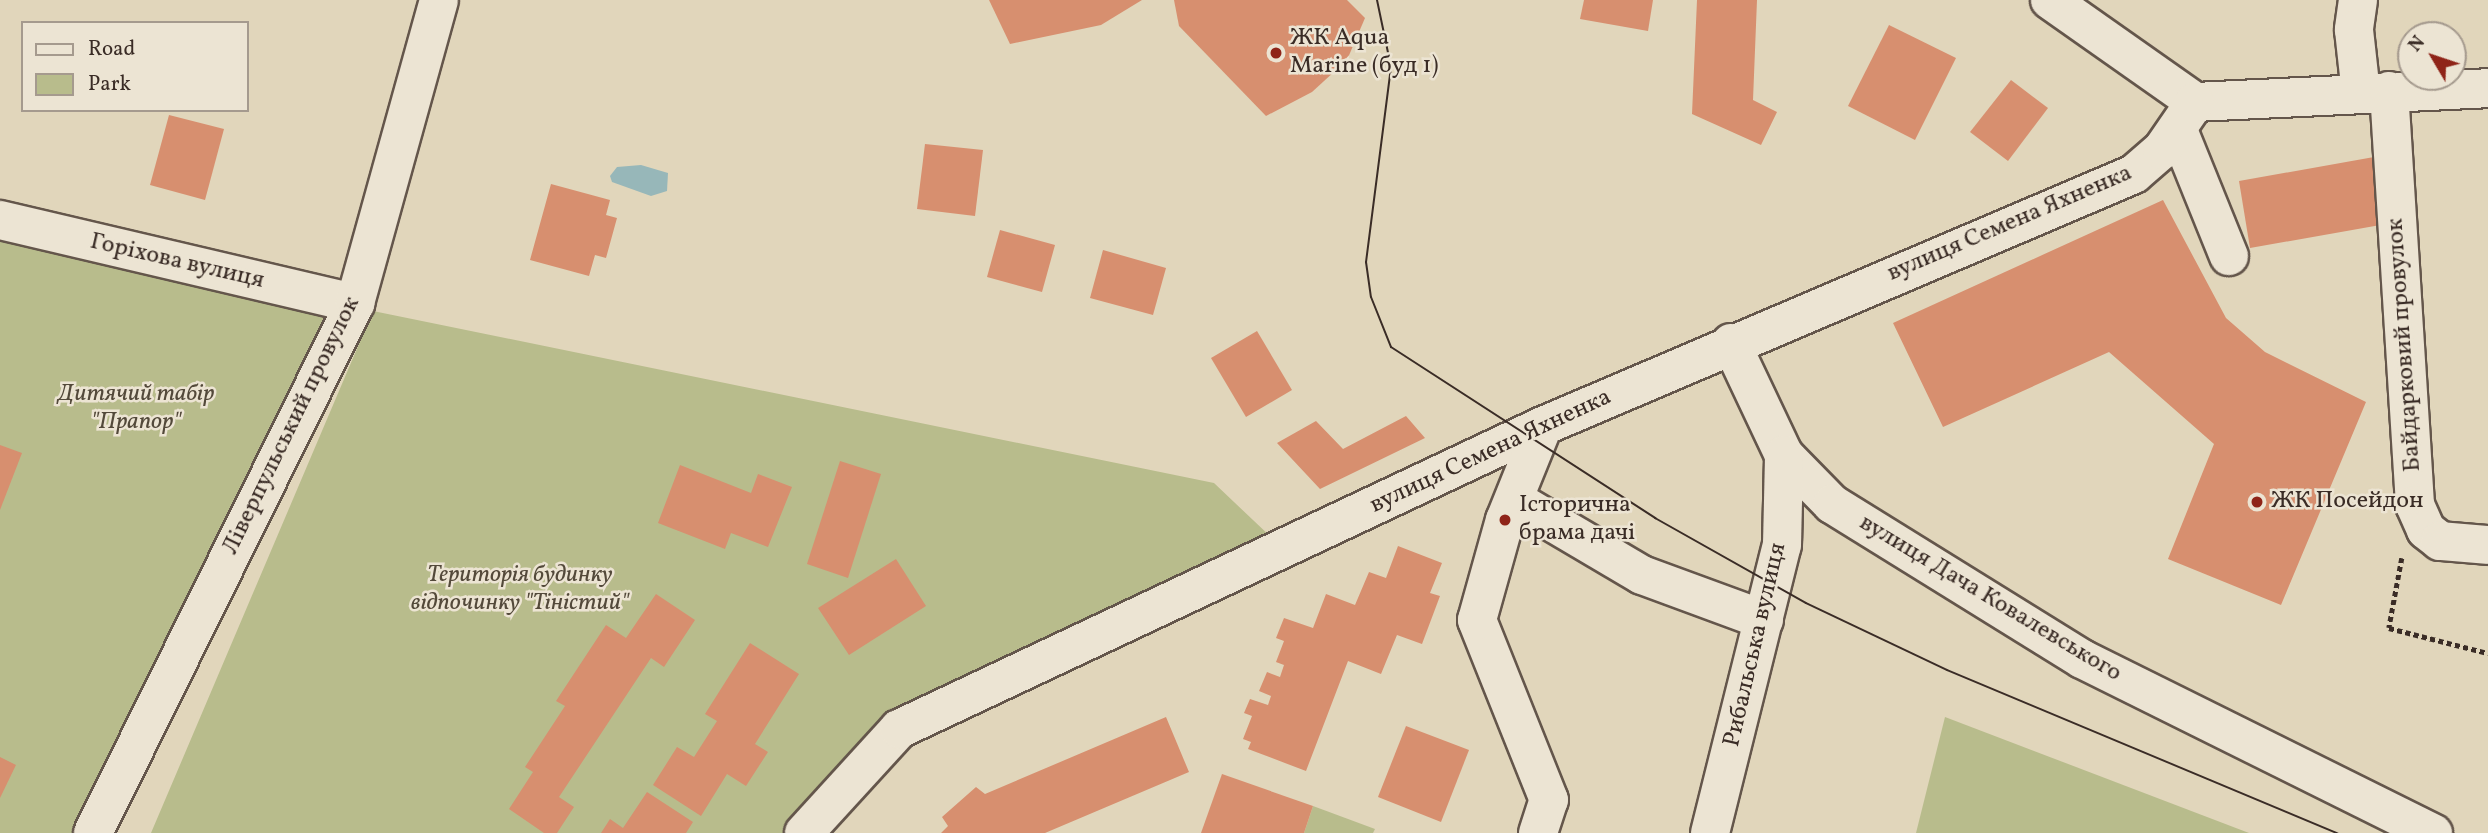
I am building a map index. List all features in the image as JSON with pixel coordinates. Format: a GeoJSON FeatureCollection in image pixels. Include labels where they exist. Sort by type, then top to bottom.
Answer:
{"type":"FeatureCollection","features":[{"type":"Feature","properties":{"kind":"street","name":"Ліверпульський провулок"},"geometry":{"type":"LineString","coordinates":[[93,833],[355,303],[439,0]]}},
{"type":"Feature","properties":{"kind":"street"},"geometry":{"type":"LineString","coordinates":[[2050,0],[2187,116],[2229,256]]}},
{"type":"Feature","properties":{"kind":"street"},"geometry":{"type":"LineString","coordinates":[[2358,0],[2354,30],[2375,92]]}},
{"type":"Feature","properties":{"kind":"street"},"geometry":{"type":"LineString","coordinates":[[2187,116],[2375,92],[2488,88]]}},
{"type":"Feature","properties":{"kind":"street","name":"Байдарковий провулок"},"geometry":{"type":"LineString","coordinates":[[2375,92],[2415,505],[2426,530],[2440,541],[2488,545]]}},
{"type":"Feature","properties":{"kind":"street","name":"вулиця Семена Яхненка"},"geometry":{"type":"LineString","coordinates":[[804,833],[899,729],[1543,426],[1731,343],[2134,174],[2187,116]]}},
{"type":"Feature","properties":{"kind":"street","name":"Горіхова вулиця"},"geometry":{"type":"LineString","coordinates":[[0,220],[355,303]]}},
{"type":"Feature","properties":{"kind":"street","name":"вулиця Дача Ковалевського"},"geometry":{"type":"LineString","coordinates":[[1731,343],[1784,455],[1832,504],[2082,659],[2433,833]]}},
{"type":"Feature","properties":{"kind":"street"},"geometry":{"type":"LineString","coordinates":[[1538,833],[1549,800],[1477,620],[1505,520],[1543,426]]}},
{"type":"Feature","properties":{"kind":"street","name":"Рибальська вулиця"},"geometry":{"type":"LineString","coordinates":[[1710,833],[1782,545],[1784,455]]}},
{"type":"Feature","properties":{"kind":"street"},"geometry":{"type":"LineString","coordinates":[[1515,500],[1642,575],[1764,620]]}},
{"type":"Feature","properties":{"kind":"path"},"geometry":{"type":"LineString","coordinates":[[2403,553],[2389,628],[2488,653]]}},
{"type":"Feature","properties":{"kind":"green space","name":"Дитячий табір \"Прапор\""},"geometry":{"type":"Polygon","coordinates":[[[0,234],[336,312],[82,833],[0,833],[0,234]]]}},
{"type":"Feature","properties":{"kind":"green space","name":"Територія будинку відпочинку \"Тіністий\""},"geometry":{"type":"Polygon","coordinates":[[[373,311],[1214,483],[1274,540],[891,716],[789,833],[151,833],[373,311]]]}},
{"type":"Feature","properties":{"kind":"green space"},"geometry":{"type":"Polygon","coordinates":[[[1945,717],[2249,833],[1916,833],[1945,717]]]}},
{"type":"Feature","properties":{"kind":"green space"},"geometry":{"type":"Polygon","coordinates":[[[1313,806],[1375,829],[1373,833],[1304,833],[1313,806]]]}},
{"type":"Feature","properties":{"kind":"water"},"geometry":{"type":"Polygon","coordinates":[[[641,165],[668,173],[667,191],[651,196],[612,182],[610,176],[617,167],[641,165]]]}},
{"type":"Feature","properties":{"kind":"building"},"geometry":{"type":"Polygon","coordinates":[[[989,0],[1142,0],[1101,25],[1010,44],[989,0]]]}},
{"type":"Feature","properties":{"kind":"building","name":"ЖК Aqua Marine (буд 1)"},"geometry":{"type":"Polygon","coordinates":[[[1174,0],[1347,0],[1365,18],[1347,60],[1312,92],[1266,116],[1179,26],[1174,0]]]}},
{"type":"Feature","properties":{"kind":"building"},"geometry":{"type":"Polygon","coordinates":[[[1584,0],[1653,0],[1648,31],[1580,19],[1584,0]]]}},
{"type":"Feature","properties":{"kind":"building"},"geometry":{"type":"Polygon","coordinates":[[[1697,0],[1757,0],[1753,100],[1777,112],[1761,145],[1692,114],[1697,0]]]}},
{"type":"Feature","properties":{"kind":"building"},"geometry":{"type":"Polygon","coordinates":[[[1889,25],[1956,58],[1915,140],[1848,106],[1889,25]]]}},
{"type":"Feature","properties":{"kind":"building"},"geometry":{"type":"Polygon","coordinates":[[[2011,80],[2048,108],[2008,161],[1970,132],[2011,80]]]}},
{"type":"Feature","properties":{"kind":"building"},"geometry":{"type":"Polygon","coordinates":[[[169,115],[224,129],[205,200],[150,185],[169,115]]]}},
{"type":"Feature","properties":{"kind":"building"},"geometry":{"type":"Polygon","coordinates":[[[925,144],[983,150],[975,216],[917,209],[925,144]]]}},
{"type":"Feature","properties":{"kind":"building"},"geometry":{"type":"Polygon","coordinates":[[[2374,157],[2386,224],[2250,248],[2239,181],[2374,157]]]}},
{"type":"Feature","properties":{"kind":"building"},"geometry":{"type":"Polygon","coordinates":[[[551,184],[610,200],[606,215],[617,218],[606,258],[595,255],[589,276],[530,260],[551,184]]]}},
{"type":"Feature","properties":{"kind":"building"},"geometry":{"type":"Polygon","coordinates":[[[2163,200],[2226,318],[2265,352],[2366,402],[2281,605],[2168,559],[2214,444],[2109,352],[1943,427],[1893,323],[2163,200]]]}},
{"type":"Feature","properties":{"kind":"building"},"geometry":{"type":"Polygon","coordinates":[[[1000,230],[1055,245],[1042,292],[987,277],[1000,230]]]}},
{"type":"Feature","properties":{"kind":"building"},"geometry":{"type":"Polygon","coordinates":[[[1103,250],[1166,268],[1153,315],[1090,298],[1103,250]]]}},
{"type":"Feature","properties":{"kind":"building"},"geometry":{"type":"Polygon","coordinates":[[[1257,331],[1292,390],[1246,417],[1211,358],[1257,331]]]}},
{"type":"Feature","properties":{"kind":"building"},"geometry":{"type":"Polygon","coordinates":[[[1406,416],[1425,438],[1320,489],[1277,443],[1316,421],[1343,449],[1406,416]]]}},
{"type":"Feature","properties":{"kind":"building"},"geometry":{"type":"Polygon","coordinates":[[[0,445],[22,453],[0,510],[0,445]]]}},
{"type":"Feature","properties":{"kind":"building"},"geometry":{"type":"Polygon","coordinates":[[[840,461],[881,474],[848,578],[807,564],[840,461]]]}},
{"type":"Feature","properties":{"kind":"building"},"geometry":{"type":"Polygon","coordinates":[[[680,465],[751,493],[758,474],[792,487],[768,547],[731,533],[725,549],[658,523],[680,465]]]}},
{"type":"Feature","properties":{"kind":"building"},"geometry":{"type":"Polygon","coordinates":[[[1398,546],[1442,563],[1430,593],[1440,596],[1422,644],[1397,635],[1381,674],[1348,661],[1306,771],[1248,749],[1251,742],[1243,739],[1252,716],[1244,713],[1250,699],[1268,705],[1271,696],[1259,691],[1267,672],[1280,677],[1284,665],[1276,662],[1284,641],[1276,638],[1284,618],[1313,628],[1326,594],[1355,605],[1369,572],[1386,578],[1398,546]]]}},
{"type":"Feature","properties":{"kind":"building"},"geometry":{"type":"Polygon","coordinates":[[[896,559],[926,606],[849,655],[818,608],[896,559]]]}},
{"type":"Feature","properties":{"kind":"building"},"geometry":{"type":"Polygon","coordinates":[[[656,594],[695,620],[664,667],[651,658],[559,797],[574,807],[557,833],[544,833],[509,809],[533,772],[525,767],[565,706],[556,701],[606,625],[626,638],[656,594]]]}},
{"type":"Feature","properties":{"kind":"building"},"geometry":{"type":"Polygon","coordinates":[[[750,643],[799,674],[755,744],[768,752],[746,786],[727,774],[701,816],[653,785],[677,747],[694,757],[717,721],[705,714],[750,643]]]}},
{"type":"Feature","properties":{"kind":"building"},"geometry":{"type":"Polygon","coordinates":[[[1166,717],[1189,772],[1045,833],[941,833],[948,826],[942,817],[976,787],[985,794],[1166,717]]]}},
{"type":"Feature","properties":{"kind":"building"},"geometry":{"type":"Polygon","coordinates":[[[1406,726],[1469,750],[1441,822],[1378,797],[1406,726]]]}},
{"type":"Feature","properties":{"kind":"building"},"geometry":{"type":"Polygon","coordinates":[[[0,757],[16,765],[0,798],[0,757]]]}},
{"type":"Feature","properties":{"kind":"building"},"geometry":{"type":"Polygon","coordinates":[[[1222,774],[1313,806],[1304,833],[1201,833],[1222,774]]]}},
{"type":"Feature","properties":{"kind":"building"},"geometry":{"type":"Polygon","coordinates":[[[647,792],[693,822],[686,833],[601,833],[610,819],[623,828],[647,792]]]}},
{"type":"Feature","properties":{"kind":"tram line"},"geometry":{"type":"LineString","coordinates":[[1377,0],[1391,67],[1366,262],[1371,297],[1391,347],[1655,518],[1806,603],[1947,670],[2337,833]]}},
{"type":"Feature","properties":{"kind":"place","name":"ЖК Aqua Marine (буд 1)"},"geometry":{"type":"Point","coordinates":[1276,53]}},
{"type":"Feature","properties":{"kind":"place","name":"ЖК Посейдон"},"geometry":{"type":"Point","coordinates":[2257,502]}},
{"type":"Feature","properties":{"kind":"place","name":"Історична брама дачі"},"geometry":{"type":"Point","coordinates":[1505,520]}}]}
